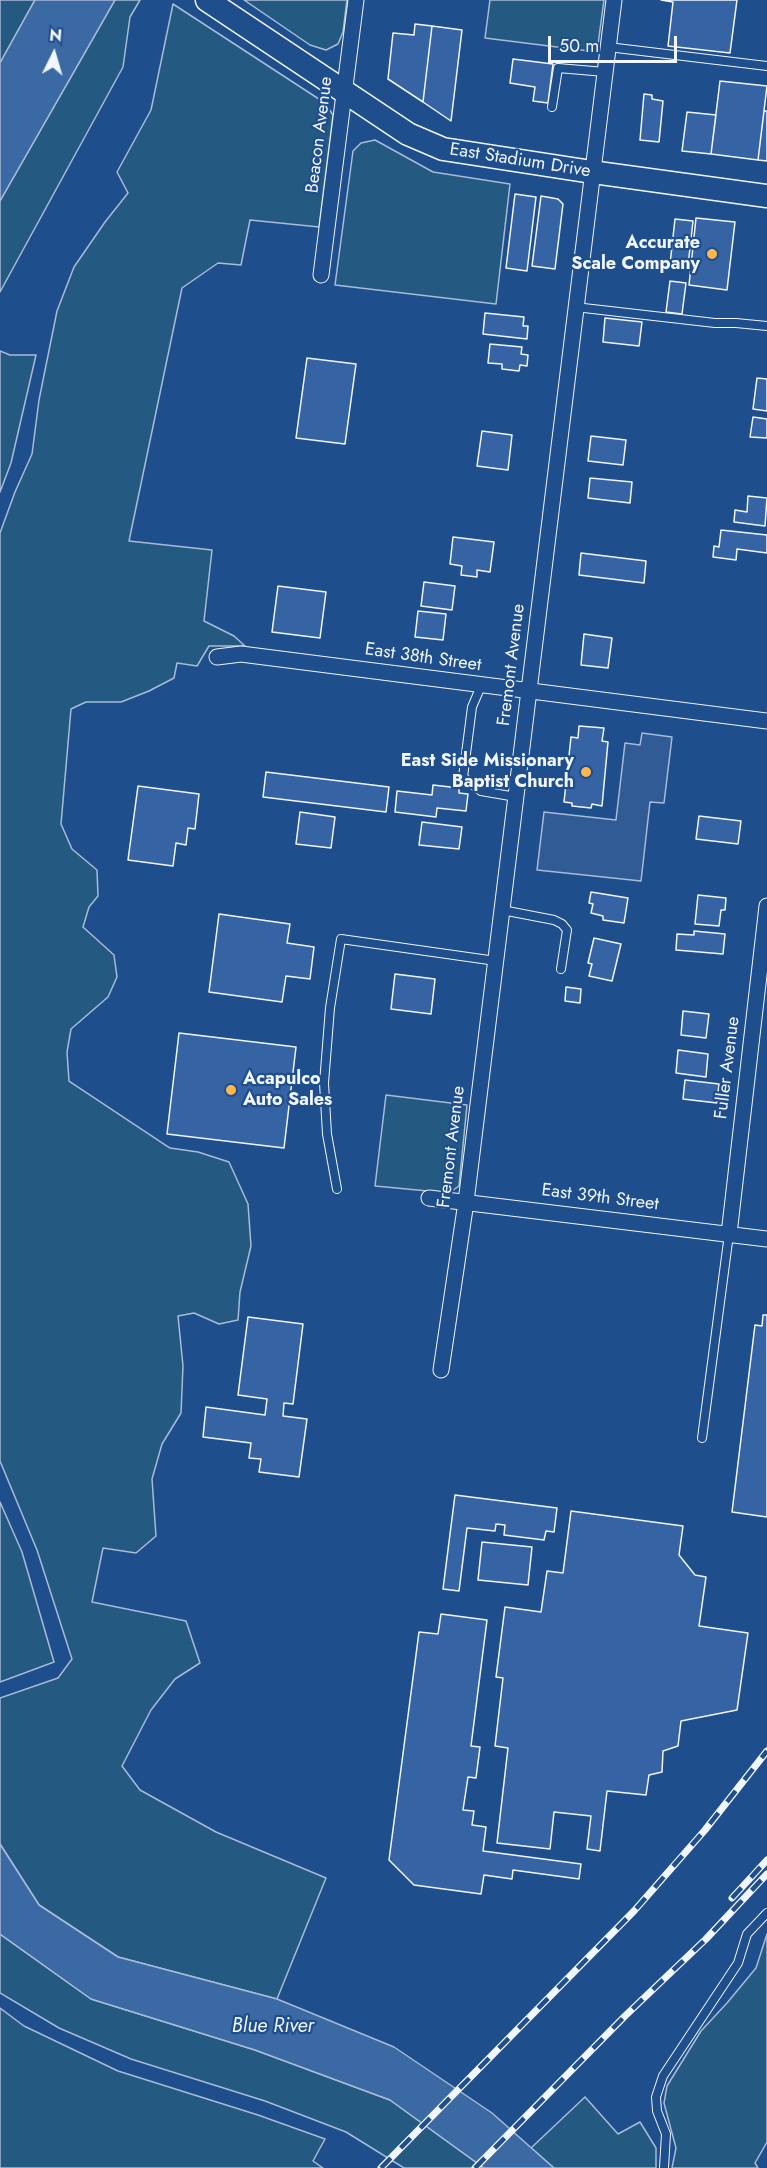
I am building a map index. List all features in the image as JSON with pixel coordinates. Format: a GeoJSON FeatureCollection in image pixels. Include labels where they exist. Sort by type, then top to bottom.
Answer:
{"type":"FeatureCollection","features":[{"type":"Feature","properties":{"kind":"main road","name":"East Stadium Drive"},"geometry":{"type":"LineString","coordinates":[[207,0],[408,134],[443,149],[767,196]]}},
{"type":"Feature","properties":{"kind":"street","name":"Beacon Avenue"},"geometry":{"type":"LineString","coordinates":[[321,274],[356,0]]}},
{"type":"Feature","properties":{"kind":"street","name":"Fremont Avenue"},"geometry":{"type":"LineString","coordinates":[[441,1370],[466,1202],[614,0]]}},
{"type":"Feature","properties":{"kind":"street","name":"East 38th Street"},"geometry":{"type":"LineString","coordinates":[[217,657],[241,654],[767,721]]}},
{"type":"Feature","properties":{"kind":"street","name":"Fuller Avenue"},"geometry":{"type":"LineString","coordinates":[[729,1233],[767,906]]}},
{"type":"Feature","properties":{"kind":"street","name":"East 39th Street"},"geometry":{"type":"LineString","coordinates":[[429,1198],[767,1239]]}},
{"type":"Feature","properties":{"kind":"lane"},"geometry":{"type":"LineString","coordinates":[[608,47],[767,66]]}},
{"type":"Feature","properties":{"kind":"lane"},"geometry":{"type":"LineString","coordinates":[[552,107],[558,68],[604,72]]}},
{"type":"Feature","properties":{"kind":"lane"},"geometry":{"type":"LineString","coordinates":[[575,307],[715,323],[736,322],[767,326]]}},
{"type":"Feature","properties":{"kind":"lane"},"geometry":{"type":"LineString","coordinates":[[481,686],[472,707],[463,777],[481,791],[516,797]]}},
{"type":"Feature","properties":{"kind":"lane"},"geometry":{"type":"LineString","coordinates":[[502,910],[554,920],[562,924],[567,930],[561,969]]}},
{"type":"Feature","properties":{"kind":"lane"},"geometry":{"type":"LineString","coordinates":[[337,1189],[327,1134],[324,1083],[330,1008],[341,939],[496,961]]}},
{"type":"Feature","properties":{"kind":"lane"},"geometry":{"type":"LineString","coordinates":[[702,1438],[729,1233]]}},
{"type":"Feature","properties":{"kind":"lane"},"geometry":{"type":"LineString","coordinates":[[664,2168],[666,2134],[657,2111],[656,2097],[663,2076],[738,1963],[747,1934],[767,1913]]}},
{"type":"Feature","properties":{"kind":"shaded area"},"geometry":{"type":"Polygon","coordinates":[[[0,0],[35,0],[0,63],[0,0]]]}},
{"type":"Feature","properties":{"kind":"shaded area"},"geometry":{"type":"Polygon","coordinates":[[[115,0],[140,0],[130,17],[123,67],[0,292],[0,201],[115,0]]]}},
{"type":"Feature","properties":{"kind":"shaded area"},"geometry":{"type":"Polygon","coordinates":[[[244,0],[347,0],[343,32],[338,44],[326,50],[310,45],[244,0]]]}},
{"type":"Feature","properties":{"kind":"shaded area"},"geometry":{"type":"Polygon","coordinates":[[[490,0],[604,0],[597,52],[485,38],[490,0]]]}},
{"type":"Feature","properties":{"kind":"shaded area"},"geometry":{"type":"Polygon","coordinates":[[[173,4],[325,103],[333,115],[319,227],[250,220],[241,265],[218,263],[182,288],[129,541],[212,550],[204,621],[234,636],[245,646],[209,646],[197,666],[177,663],[174,678],[149,691],[121,702],[86,702],[71,709],[61,824],[72,849],[97,870],[98,896],[89,907],[83,927],[114,955],[117,977],[108,997],[71,1029],[67,1052],[69,1081],[170,1148],[198,1152],[229,1162],[248,1204],[251,1246],[240,1292],[238,1320],[219,1324],[194,1313],[178,1316],[183,1366],[181,1413],[162,1444],[152,1479],[156,1536],[136,1553],[103,1548],[92,1602],[186,1621],[200,1663],[175,1679],[151,1710],[122,1766],[140,1790],[216,1832],[326,1878],[277,1999],[118,1957],[39,1905],[0,1844],[0,1698],[58,1678],[72,1659],[37,1550],[0,1461],[0,533],[32,454],[39,400],[57,311],[74,267],[128,193],[117,172],[151,110],[173,4]]]}},
{"type":"Feature","properties":{"kind":"shaded area"},"geometry":{"type":"Polygon","coordinates":[[[375,140],[433,172],[510,184],[496,304],[335,285],[353,151],[361,143],[375,140]]]}},
{"type":"Feature","properties":{"kind":"shaded area"},"geometry":{"type":"Polygon","coordinates":[[[0,351],[10,355],[36,355],[11,463],[0,492],[0,351]]]}},
{"type":"Feature","properties":{"kind":"shaded area"},"geometry":{"type":"Polygon","coordinates":[[[642,733],[672,737],[664,803],[650,802],[641,881],[537,870],[544,812],[616,820],[625,743],[640,745],[642,733]]]}},
{"type":"Feature","properties":{"kind":"shaded area"},"geometry":{"type":"Polygon","coordinates":[[[386,1095],[467,1105],[459,1186],[449,1193],[375,1186],[386,1095]]]}},
{"type":"Feature","properties":{"kind":"shaded area"},"geometry":{"type":"Polygon","coordinates":[[[0,1502],[22,1552],[54,1662],[0,1682],[0,1502]]]}},
{"type":"Feature","properties":{"kind":"shaded area"},"geometry":{"type":"Polygon","coordinates":[[[0,1934],[91,1999],[255,2050],[390,2100],[484,2168],[404,2168],[346,2132],[265,2101],[131,2059],[59,2028],[0,1993],[0,1934]]]}},
{"type":"Feature","properties":{"kind":"shaded area"},"geometry":{"type":"Polygon","coordinates":[[[767,1934],[767,2142],[755,2163],[758,2168],[672,2168],[676,2148],[664,2103],[667,2086],[701,2031],[756,1968],[767,1934]]]}},
{"type":"Feature","properties":{"kind":"shaded area"},"geometry":{"type":"Polygon","coordinates":[[[0,2008],[24,2026],[118,2071],[258,2115],[325,2139],[313,2161],[323,2168],[0,2168],[0,2008]]]}},
{"type":"Feature","properties":{"kind":"shaded area"},"geometry":{"type":"Polygon","coordinates":[[[585,2097],[618,2134],[640,2122],[656,2148],[656,2168],[554,2168],[531,2148],[585,2097]]]}},
{"type":"Feature","properties":{"kind":"water"},"geometry":{"type":"Polygon","coordinates":[[[35,0],[115,0],[0,201],[0,63],[35,0]]]}},
{"type":"Feature","properties":{"kind":"water","name":"Blue River"},"geometry":{"type":"Polygon","coordinates":[[[0,1844],[39,1905],[118,1957],[277,1999],[394,2047],[492,2113],[554,2168],[484,2168],[390,2100],[255,2050],[91,1999],[0,1934],[0,1844]]]}},
{"type":"Feature","properties":{"kind":"building"},"geometry":{"type":"Polygon","coordinates":[[[661,0],[737,0],[730,53],[668,46],[673,2],[661,0]]]}},
{"type":"Feature","properties":{"kind":"building"},"geometry":{"type":"Polygon","coordinates":[[[415,24],[432,26],[423,102],[388,79],[393,33],[414,35],[415,24]]]}},
{"type":"Feature","properties":{"kind":"building"},"geometry":{"type":"Polygon","coordinates":[[[432,26],[462,30],[451,121],[423,102],[432,26]]]}},
{"type":"Feature","properties":{"kind":"building"},"geometry":{"type":"Polygon","coordinates":[[[513,59],[553,64],[548,103],[533,101],[535,87],[510,83],[513,59]]]}},
{"type":"Feature","properties":{"kind":"building"},"geometry":{"type":"Polygon","coordinates":[[[720,81],[767,86],[758,160],[711,154],[720,81]]]}},
{"type":"Feature","properties":{"kind":"building"},"geometry":{"type":"Polygon","coordinates":[[[644,94],[652,95],[652,99],[663,101],[659,142],[640,140],[644,94]]]}},
{"type":"Feature","properties":{"kind":"building"},"geometry":{"type":"Polygon","coordinates":[[[764,111],[767,111],[767,161],[758,160],[764,111]]]}},
{"type":"Feature","properties":{"kind":"building"},"geometry":{"type":"Polygon","coordinates":[[[687,112],[716,115],[711,154],[682,151],[687,112]]]}},
{"type":"Feature","properties":{"kind":"building"},"geometry":{"type":"Polygon","coordinates":[[[515,194],[536,197],[527,271],[506,268],[515,194]]]}},
{"type":"Feature","properties":{"kind":"building"},"geometry":{"type":"Polygon","coordinates":[[[541,196],[558,199],[563,204],[555,269],[532,266],[541,196]]]}},
{"type":"Feature","properties":{"kind":"building","name":"Accurate Scale Company"},"geometry":{"type":"Polygon","coordinates":[[[696,218],[735,222],[727,290],[689,285],[696,218]]]}},
{"type":"Feature","properties":{"kind":"building"},"geometry":{"type":"Polygon","coordinates":[[[675,219],[693,221],[688,266],[670,264],[675,219]]]}},
{"type":"Feature","properties":{"kind":"building"},"geometry":{"type":"Polygon","coordinates":[[[670,281],[686,283],[682,314],[666,312],[670,281]]]}},
{"type":"Feature","properties":{"kind":"building"},"geometry":{"type":"Polygon","coordinates":[[[485,313],[524,317],[523,326],[528,326],[527,339],[483,334],[485,313]]]}},
{"type":"Feature","properties":{"kind":"building"},"geometry":{"type":"Polygon","coordinates":[[[605,318],[642,322],[639,346],[603,342],[605,318]]]}},
{"type":"Feature","properties":{"kind":"building"},"geometry":{"type":"Polygon","coordinates":[[[490,344],[522,347],[521,354],[528,355],[527,366],[520,365],[519,371],[502,369],[502,364],[488,363],[490,344]]]}},
{"type":"Feature","properties":{"kind":"building"},"geometry":{"type":"Polygon","coordinates":[[[307,358],[356,364],[345,444],[296,438],[307,358]]]}},
{"type":"Feature","properties":{"kind":"building"},"geometry":{"type":"Polygon","coordinates":[[[757,378],[767,379],[767,411],[753,409],[757,378]]]}},
{"type":"Feature","properties":{"kind":"building"},"geometry":{"type":"Polygon","coordinates":[[[753,417],[767,419],[767,438],[750,437],[753,417]]]}},
{"type":"Feature","properties":{"kind":"building"},"geometry":{"type":"Polygon","coordinates":[[[482,431],[512,435],[508,470],[477,466],[482,431]]]}},
{"type":"Feature","properties":{"kind":"building"},"geometry":{"type":"Polygon","coordinates":[[[591,436],[626,440],[623,465],[588,461],[591,436]]]}},
{"type":"Feature","properties":{"kind":"building"},"geometry":{"type":"Polygon","coordinates":[[[590,478],[632,482],[630,503],[588,498],[590,478]]]}},
{"type":"Feature","properties":{"kind":"building"},"geometry":{"type":"Polygon","coordinates":[[[748,496],[767,498],[765,526],[734,522],[735,510],[747,512],[748,496]]]}},
{"type":"Feature","properties":{"kind":"building"},"geometry":{"type":"Polygon","coordinates":[[[721,530],[767,535],[767,553],[737,549],[736,560],[713,557],[714,546],[719,547],[721,530]]]}},
{"type":"Feature","properties":{"kind":"building"},"geometry":{"type":"Polygon","coordinates":[[[453,537],[494,542],[490,572],[477,570],[477,577],[461,575],[462,566],[450,564],[453,537]]]}},
{"type":"Feature","properties":{"kind":"building"},"geometry":{"type":"Polygon","coordinates":[[[581,553],[646,561],[644,583],[579,575],[581,553]]]}},
{"type":"Feature","properties":{"kind":"building"},"geometry":{"type":"Polygon","coordinates":[[[424,582],[455,586],[452,610],[421,606],[424,582]]]}},
{"type":"Feature","properties":{"kind":"building"},"geometry":{"type":"Polygon","coordinates":[[[278,586],[326,592],[320,638],[272,632],[278,586]]]}},
{"type":"Feature","properties":{"kind":"building"},"geometry":{"type":"Polygon","coordinates":[[[418,611],[446,614],[443,640],[415,637],[418,611]]]}},
{"type":"Feature","properties":{"kind":"building"},"geometry":{"type":"Polygon","coordinates":[[[584,634],[612,638],[608,668],[581,665],[584,634]]]}},
{"type":"Feature","properties":{"kind":"building","name":"East Side Missionary Baptist Church"},"geometry":{"type":"Polygon","coordinates":[[[579,726],[604,728],[602,741],[608,742],[602,806],[592,804],[591,808],[572,806],[572,803],[564,802],[571,737],[578,738],[579,726]]]}},
{"type":"Feature","properties":{"kind":"building"},"geometry":{"type":"Polygon","coordinates":[[[266,772],[389,787],[386,812],[263,797],[266,772]]]}},
{"type":"Feature","properties":{"kind":"building"},"geometry":{"type":"Polygon","coordinates":[[[433,785],[459,788],[459,793],[468,794],[466,811],[437,808],[436,817],[395,812],[397,791],[432,795],[433,785]]]}},
{"type":"Feature","properties":{"kind":"building"},"geometry":{"type":"Polygon","coordinates":[[[138,786],[199,794],[195,829],[188,828],[186,845],[176,843],[173,866],[128,860],[138,786]]]}},
{"type":"Feature","properties":{"kind":"building"},"geometry":{"type":"Polygon","coordinates":[[[300,812],[335,817],[331,848],[296,844],[300,812]]]}},
{"type":"Feature","properties":{"kind":"building"},"geometry":{"type":"Polygon","coordinates":[[[699,816],[741,821],[738,844],[696,839],[699,816]]]}},
{"type":"Feature","properties":{"kind":"building"},"geometry":{"type":"Polygon","coordinates":[[[422,822],[462,827],[459,849],[419,845],[422,822]]]}},
{"type":"Feature","properties":{"kind":"building"},"geometry":{"type":"Polygon","coordinates":[[[591,892],[628,898],[624,923],[603,920],[603,916],[591,913],[593,904],[589,903],[591,892]]]}},
{"type":"Feature","properties":{"kind":"building"},"geometry":{"type":"Polygon","coordinates":[[[698,895],[726,898],[725,910],[721,910],[719,926],[695,924],[698,895]]]}},
{"type":"Feature","properties":{"kind":"building"},"geometry":{"type":"Polygon","coordinates":[[[219,914],[290,924],[287,943],[314,947],[310,979],[286,976],[282,1002],[209,992],[219,914]]]}},
{"type":"Feature","properties":{"kind":"building"},"geometry":{"type":"Polygon","coordinates":[[[694,931],[725,934],[723,954],[676,950],[677,934],[694,935],[694,931]]]}},
{"type":"Feature","properties":{"kind":"building"},"geometry":{"type":"Polygon","coordinates":[[[594,938],[621,944],[612,981],[589,976],[592,964],[588,963],[594,938]]]}},
{"type":"Feature","properties":{"kind":"building"},"geometry":{"type":"Polygon","coordinates":[[[395,974],[435,979],[431,1014],[391,1009],[395,974]]]}},
{"type":"Feature","properties":{"kind":"building"},"geometry":{"type":"Polygon","coordinates":[[[566,987],[581,989],[580,1003],[565,1001],[566,987]]]}},
{"type":"Feature","properties":{"kind":"building"},"geometry":{"type":"Polygon","coordinates":[[[683,1011],[709,1014],[706,1038],[681,1035],[683,1011]]]}},
{"type":"Feature","properties":{"kind":"building","name":"Acapulco Auto Sales"},"geometry":{"type":"Polygon","coordinates":[[[179,1033],[296,1047],[284,1148],[167,1134],[179,1033]]]}},
{"type":"Feature","properties":{"kind":"building"},"geometry":{"type":"Polygon","coordinates":[[[678,1050],[708,1054],[706,1077],[676,1073],[678,1050]]]}},
{"type":"Feature","properties":{"kind":"building"},"geometry":{"type":"Polygon","coordinates":[[[685,1080],[719,1084],[717,1103],[683,1099],[685,1080]]]}},
{"type":"Feature","properties":{"kind":"building"},"geometry":{"type":"Polygon","coordinates":[[[763,1315],[767,1315],[767,1517],[732,1512],[755,1325],[762,1326],[763,1315]]]}},
{"type":"Feature","properties":{"kind":"building"},"geometry":{"type":"Polygon","coordinates":[[[248,1317],[303,1324],[293,1404],[284,1403],[283,1416],[307,1419],[299,1477],[259,1472],[261,1459],[249,1458],[251,1443],[203,1437],[206,1407],[265,1415],[267,1399],[238,1395],[248,1317]]]}},
{"type":"Feature","properties":{"kind":"building"},"geometry":{"type":"Polygon","coordinates":[[[455,1495],[557,1508],[554,1532],[546,1531],[544,1540],[504,1535],[505,1525],[496,1524],[495,1531],[467,1528],[459,1591],[443,1589],[455,1495]]]}},
{"type":"Feature","properties":{"kind":"building"},"geometry":{"type":"Polygon","coordinates":[[[571,1511],[683,1526],[679,1555],[695,1575],[706,1577],[699,1626],[748,1633],[737,1710],[681,1721],[678,1746],[663,1751],[662,1772],[649,1775],[646,1795],[607,1791],[600,1851],[587,1849],[591,1816],[554,1812],[550,1849],[497,1843],[508,1748],[495,1746],[503,1678],[496,1677],[505,1607],[541,1612],[547,1571],[563,1573],[571,1511]]]}},
{"type":"Feature","properties":{"kind":"building"},"geometry":{"type":"Polygon","coordinates":[[[482,1542],[532,1547],[528,1585],[478,1580],[482,1542]]]}},
{"type":"Feature","properties":{"kind":"building"},"geometry":{"type":"Polygon","coordinates":[[[441,1614],[487,1620],[471,1746],[480,1747],[476,1778],[468,1777],[463,1810],[474,1811],[472,1825],[486,1827],[483,1851],[581,1864],[579,1879],[513,1870],[512,1879],[484,1875],[481,1894],[414,1885],[389,1860],[419,1632],[438,1634],[441,1614]]]}},
{"type":"Feature","properties":{"kind":"railway"},"geometry":{"type":"LineString","coordinates":[[381,2168],[634,1911],[705,1830],[767,1751]]}},
{"type":"Feature","properties":{"kind":"railway"},"geometry":{"type":"LineString","coordinates":[[732,1898],[767,1860]]}},
{"type":"Feature","properties":{"kind":"railway"},"geometry":{"type":"LineString","coordinates":[[475,2168],[625,2016],[706,1939],[767,1874]]}},
{"type":"Feature","properties":{"kind":"place","name":"Accurate Scale Company"},"geometry":{"type":"Point","coordinates":[712,254]}},
{"type":"Feature","properties":{"kind":"place","name":"East Side Missionary Baptist Church"},"geometry":{"type":"Point","coordinates":[586,772]}},
{"type":"Feature","properties":{"kind":"place","name":"Acapulco Auto Sales"},"geometry":{"type":"Point","coordinates":[231,1090]}}]}
